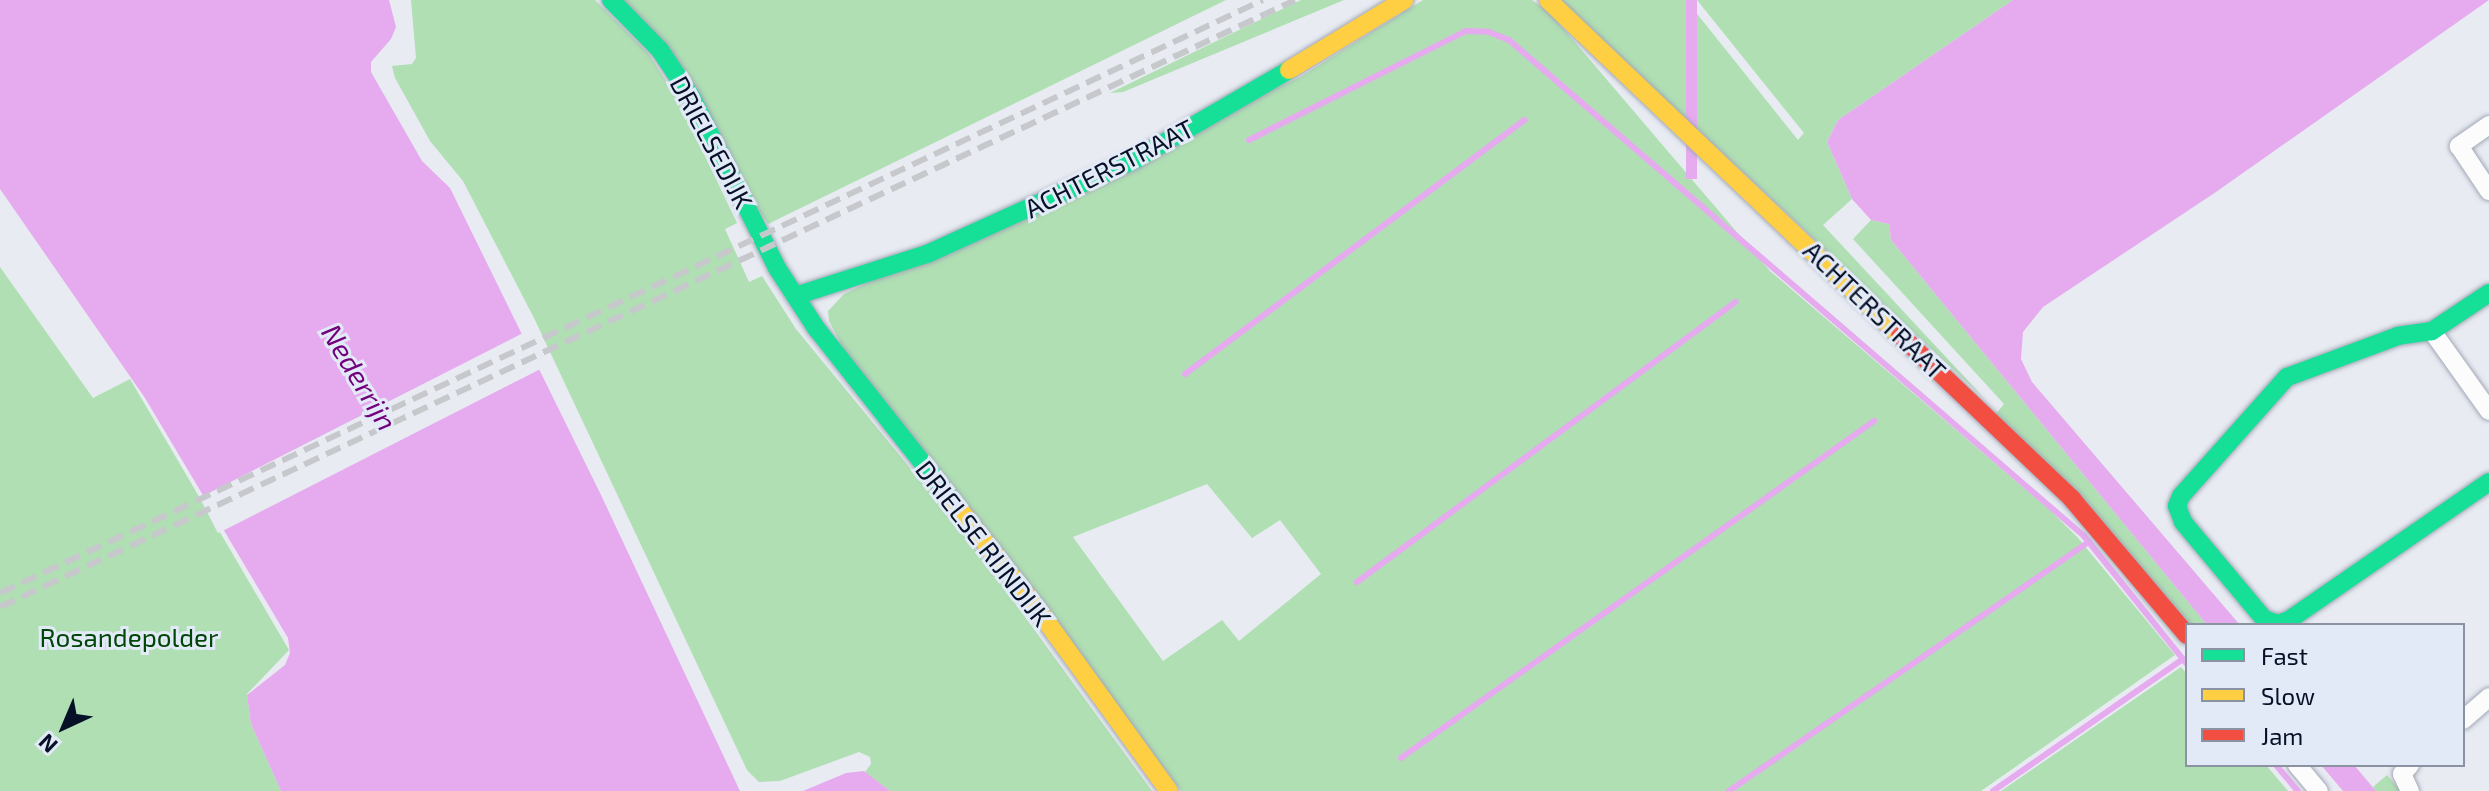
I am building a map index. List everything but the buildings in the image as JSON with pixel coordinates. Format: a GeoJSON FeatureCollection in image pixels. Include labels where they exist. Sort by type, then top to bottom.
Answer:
{"type":"FeatureCollection","features":[{"type":"Feature","properties":{"kind":"street","name":"DRIELSEDIJK"},"geometry":{"type":"LineString","coordinates":[[611,0],[660,50],[692,98],[777,268],[795,296]]}},
{"type":"Feature","properties":{"kind":"street","name":"ACHTERSTRAAT"},"geometry":{"type":"LineString","coordinates":[[795,296],[927,254],[1136,159],[1404,0]]}},
{"type":"Feature","properties":{"kind":"street","name":"ACHTERSTRAAT"},"geometry":{"type":"LineString","coordinates":[[1548,0],[2072,499],[2185,633]]}},
{"type":"Feature","properties":{"kind":"street"},"geometry":{"type":"LineString","coordinates":[[2489,125],[2459,146],[2489,191]]}},
{"type":"Feature","properties":{"kind":"street"},"geometry":{"type":"LineString","coordinates":[[2275,623],[2264,619],[2183,522],[2177,506],[2181,496],[2287,377],[2398,336],[2432,331],[2489,293]]}},
{"type":"Feature","properties":{"kind":"street","name":"DRIELSE RIJNDIJK"},"geometry":{"type":"LineString","coordinates":[[795,296],[838,358],[1039,611],[1169,791]]}},
{"type":"Feature","properties":{"kind":"street"},"geometry":{"type":"LineString","coordinates":[[2432,331],[2489,411]]}},
{"type":"Feature","properties":{"kind":"street"},"geometry":{"type":"LineString","coordinates":[[2281,623],[2489,482]]}},
{"type":"Feature","properties":{"kind":"street"},"geometry":{"type":"LineString","coordinates":[[2465,718],[2489,697]]}},
{"type":"Feature","properties":{"kind":"street"},"geometry":{"type":"LineString","coordinates":[[2299,767],[2319,791]]}},
{"type":"Feature","properties":{"kind":"street"},"geometry":{"type":"LineString","coordinates":[[2408,767],[2402,774],[2410,791]]}},
{"type":"Feature","properties":{"kind":"green space"},"geometry":{"type":"Polygon","coordinates":[[[411,0],[595,0],[648,53],[677,98],[737,223],[725,229],[749,282],[762,276],[796,329],[965,535],[1152,791],[890,791],[865,772],[871,764],[870,757],[859,752],[780,781],[759,782],[747,770],[534,318],[463,181],[430,141],[395,78],[392,66],[412,64],[416,58],[411,0]]]}},
{"type":"Feature","properties":{"kind":"green space"},"geometry":{"type":"Polygon","coordinates":[[[623,0],[1226,0],[768,224],[623,0]]]}},
{"type":"Feature","properties":{"kind":"green space"},"geometry":{"type":"Polygon","coordinates":[[[1301,0],[1344,0],[1123,92],[1110,93],[1301,0]]]}},
{"type":"Feature","properties":{"kind":"green space"},"geometry":{"type":"Polygon","coordinates":[[[1423,0],[1532,0],[1550,13],[1770,271],[2051,511],[2078,538],[2175,655],[1981,791],[1181,791],[846,353],[829,321],[828,311],[844,294],[1300,77],[1423,0]],[[1207,484],[1073,537],[1163,661],[1222,620],[1239,641],[1321,574],[1280,520],[1252,538],[1207,484]]]}},
{"type":"Feature","properties":{"kind":"green space"},"geometry":{"type":"Polygon","coordinates":[[[1559,0],[1686,0],[1798,140],[1804,133],[1697,0],[2013,0],[1838,120],[1827,142],[1852,199],[1823,225],[1985,399],[1559,0]]]}},
{"type":"Feature","properties":{"kind":"green space"},"geometry":{"type":"Polygon","coordinates":[[[1871,220],[1889,224],[1891,240],[2205,623],[2188,623],[1994,416],[2004,404],[1853,239],[1871,220]]]}},
{"type":"Feature","properties":{"kind":"green space","name":"Rosandepolder"},"geometry":{"type":"Polygon","coordinates":[[[0,267],[93,398],[130,379],[289,650],[247,694],[251,724],[281,791],[0,791],[0,267]]]}},
{"type":"Feature","properties":{"kind":"green space"},"geometry":{"type":"Polygon","coordinates":[[[2181,667],[2185,672],[2185,767],[2268,767],[2288,791],[2001,791],[2181,667]]]}},
{"type":"Feature","properties":{"kind":"green space"},"geometry":{"type":"Polygon","coordinates":[[[2387,775],[2401,791],[2376,791],[2373,787],[2387,775]]]}},
{"type":"Feature","properties":{"kind":"water","name":"Nederrijn"},"geometry":{"type":"Polygon","coordinates":[[[0,0],[389,0],[396,27],[391,39],[371,62],[371,72],[422,161],[450,188],[601,495],[740,791],[281,791],[251,724],[247,695],[285,665],[290,653],[288,638],[145,398],[0,189],[0,0]]]}},
{"type":"Feature","properties":{"kind":"water"},"geometry":{"type":"Polygon","coordinates":[[[1686,0],[1697,0],[1697,179],[1686,179],[1686,0]]]}},
{"type":"Feature","properties":{"kind":"water"},"geometry":{"type":"Polygon","coordinates":[[[2013,0],[2489,0],[2216,192],[2043,307],[2023,332],[2021,359],[2032,382],[2238,623],[2205,623],[1891,240],[1889,224],[1871,220],[1852,199],[1827,142],[1838,120],[2013,0]]]}},
{"type":"Feature","properties":{"kind":"water"},"geometry":{"type":"Polygon","coordinates":[[[2323,767],[2356,767],[2376,791],[2343,791],[2323,767]]]}},
{"type":"Feature","properties":{"kind":"water"},"geometry":{"type":"Polygon","coordinates":[[[864,771],[890,791],[803,791],[846,773],[864,771]]]}},
{"type":"Feature","properties":{"kind":"pier"},"geometry":{"type":"Polygon","coordinates":[[[525,332],[543,368],[218,533],[200,498],[525,332]]]}},
{"type":"Feature","properties":{"kind":"waterway"},"geometry":{"type":"LineString","coordinates":[[1249,140],[1466,31],[1489,32],[1509,40],[2084,536],[2185,662]]}},
{"type":"Feature","properties":{"kind":"waterway"},"geometry":{"type":"LineString","coordinates":[[1185,374],[1524,120]]}},
{"type":"Feature","properties":{"kind":"waterway"},"geometry":{"type":"LineString","coordinates":[[1357,582],[1736,302]]}},
{"type":"Feature","properties":{"kind":"waterway"},"geometry":{"type":"LineString","coordinates":[[1401,758],[1874,421]]}},
{"type":"Feature","properties":{"kind":"waterway"},"geometry":{"type":"LineString","coordinates":[[1729,791],[2089,542]]}},
{"type":"Feature","properties":{"kind":"waterway"},"geometry":{"type":"LineString","coordinates":[[1993,791],[2183,659]]}},
{"type":"Feature","properties":{"kind":"waterway"},"geometry":{"type":"LineString","coordinates":[[2278,767],[2298,791]]}},
{"type":"Feature","properties":{"kind":"railway"},"geometry":{"type":"LineString","coordinates":[[0,593],[1263,0]]}},
{"type":"Feature","properties":{"kind":"railway"},"geometry":{"type":"LineString","coordinates":[[0,607],[1295,0]]}},
{"type":"Feature","properties":{"kind":"traffic: fast"},"geometry":{"type":"LineString","coordinates":[[611,0],[660,50],[692,98],[777,268],[816,328],[955,504]]}},
{"type":"Feature","properties":{"kind":"traffic: fast"},"geometry":{"type":"LineString","coordinates":[[795,296],[927,254],[1136,159],[1289,70]]}},
{"type":"Feature","properties":{"kind":"traffic: fast"},"geometry":{"type":"LineString","coordinates":[[2275,623],[2264,619],[2183,522],[2177,506],[2181,496],[2287,377],[2398,336],[2432,331],[2489,293]]}},
{"type":"Feature","properties":{"kind":"traffic: fast"},"geometry":{"type":"LineString","coordinates":[[2281,623],[2489,482]]}},
{"type":"Feature","properties":{"kind":"traffic: slow"},"geometry":{"type":"LineString","coordinates":[[1289,70],[1404,0]]}},
{"type":"Feature","properties":{"kind":"traffic: slow"},"geometry":{"type":"LineString","coordinates":[[1548,0],[1900,335]]}},
{"type":"Feature","properties":{"kind":"traffic: slow"},"geometry":{"type":"LineString","coordinates":[[955,504],[1039,611],[1169,791]]}},
{"type":"Feature","properties":{"kind":"traffic: jam"},"geometry":{"type":"LineString","coordinates":[[1900,335],[2072,499],[2185,633]]}}]}
